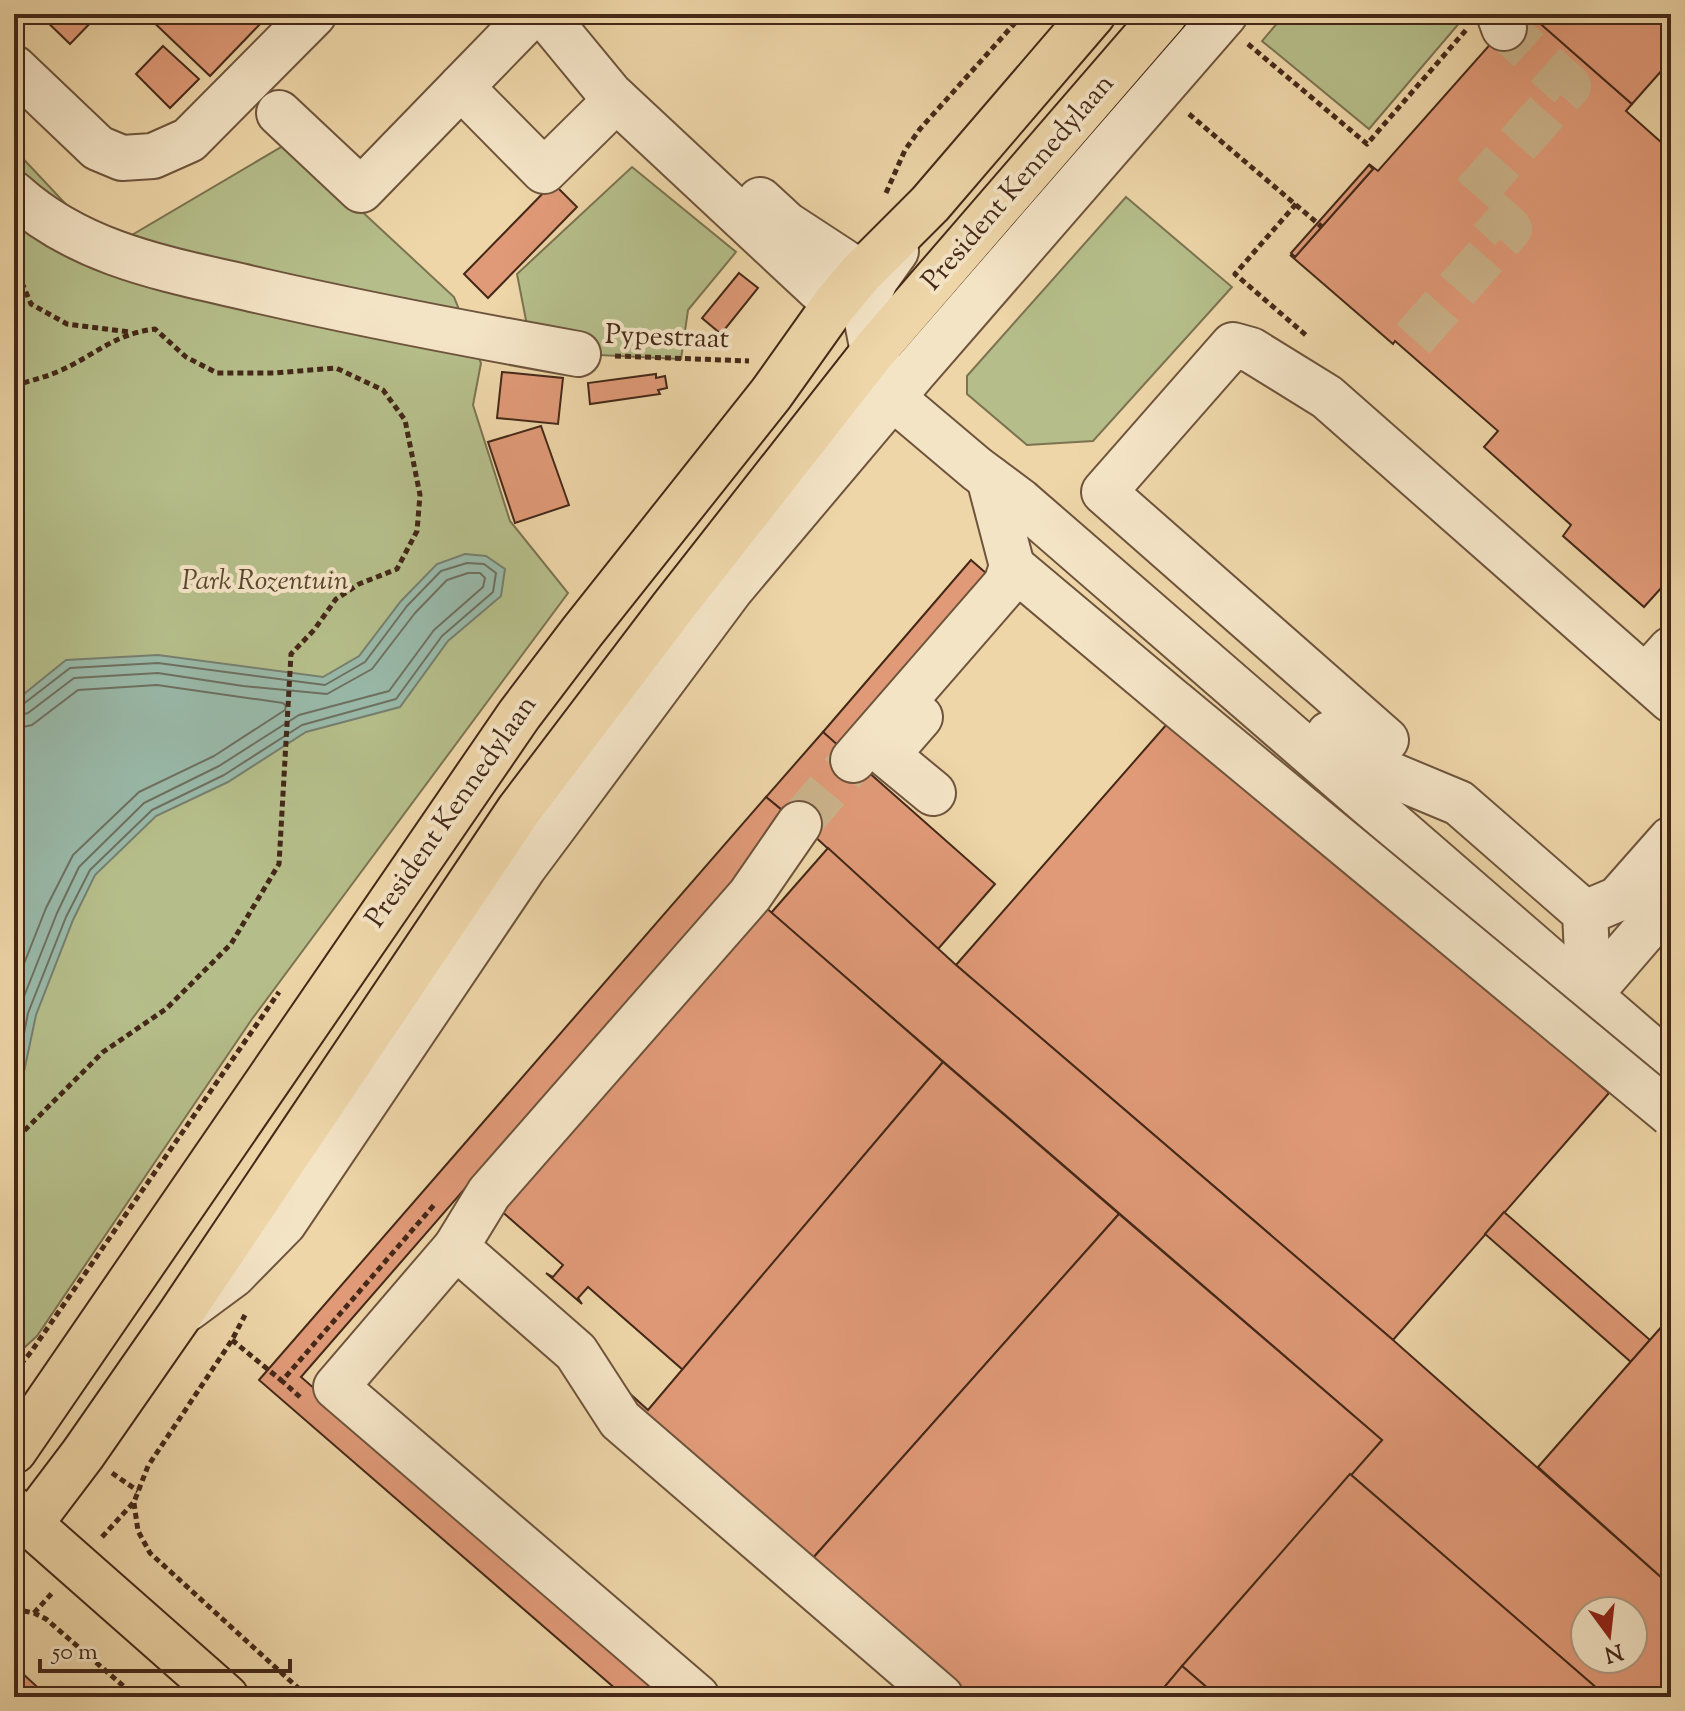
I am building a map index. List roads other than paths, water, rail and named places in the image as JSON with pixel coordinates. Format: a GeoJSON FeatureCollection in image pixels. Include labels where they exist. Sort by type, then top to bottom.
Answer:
{"type":"FeatureCollection","features":[{"type":"Feature","properties":{"kind":"main road","name":"President Kennedylaan"},"geometry":{"type":"LineString","coordinates":[[14,1451],[519,715],[771,394],[848,288],[930,204],[1093,14]]}},
{"type":"Feature","properties":{"kind":"main road","name":"President Kennedylaan"},"geometry":{"type":"LineString","coordinates":[[19,1525],[76,1464],[519,810],[673,607],[885,338],[1165,14]]}},
{"type":"Feature","properties":{"kind":"main road"},"geometry":{"type":"LineString","coordinates":[[19,1525],[226,1697]]}},
{"type":"Feature","properties":{"kind":"lane"},"geometry":{"type":"LineString","coordinates":[[14,68],[98,148],[122,158],[153,156],[189,140],[314,14]]}},
{"type":"Feature","properties":{"kind":"lane"},"geometry":{"type":"LineString","coordinates":[[279,113],[361,190],[532,14]]}},
{"type":"Feature","properties":{"kind":"lane"},"geometry":{"type":"LineString","coordinates":[[544,14],[616,100],[848,288]]}},
{"type":"Feature","properties":{"kind":"lane"},"geometry":{"type":"LineString","coordinates":[[573,14],[588,34],[786,224],[848,288]]}},
{"type":"Feature","properties":{"kind":"lane"},"geometry":{"type":"LineString","coordinates":[[179,1316],[233,1275],[284,1223],[524,867],[731,589],[903,385],[1232,26]]}},
{"type":"Feature","properties":{"kind":"lane"},"geometry":{"type":"LineString","coordinates":[[461,87],[544,171],[616,100]]}},
{"type":"Feature","properties":{"kind":"lane"},"geometry":{"type":"LineString","coordinates":[[14,194],[30,208],[84,242],[137,261],[380,319],[578,354]]}},
{"type":"Feature","properties":{"kind":"lane","name":"President Kennedylaan"},"geometry":{"type":"LineString","coordinates":[[885,338],[865,311],[871,289],[930,204]]}},
{"type":"Feature","properties":{"kind":"lane"},"geometry":{"type":"LineString","coordinates":[[885,338],[903,385],[1004,490],[1671,1066]]}},
{"type":"Feature","properties":{"kind":"lane"},"geometry":{"type":"LineString","coordinates":[[1386,740],[1104,492],[1233,345],[1251,350],[1327,397],[1663,676]]}},
{"type":"Feature","properties":{"kind":"lane"},"geometry":{"type":"LineString","coordinates":[[832,406],[863,400],[903,385],[943,402],[1363,763],[1459,803],[1585,913],[1589,995]]}},
{"type":"Feature","properties":{"kind":"lane"},"geometry":{"type":"LineString","coordinates":[[1004,490],[1023,576],[1671,1114]]}},
{"type":"Feature","properties":{"kind":"lane"},"geometry":{"type":"LineString","coordinates":[[933,793],[887,755],[949,684],[1023,576]]}},
{"type":"Feature","properties":{"kind":"lane"},"geometry":{"type":"LineString","coordinates":[[853,760],[1006,584],[1023,576]]}},
{"type":"Feature","properties":{"kind":"lane"},"geometry":{"type":"LineString","coordinates":[[697,1697],[336,1387],[456,1247],[489,1193],[750,895],[799,824]]}},
{"type":"Feature","properties":{"kind":"lane"},"geometry":{"type":"LineString","coordinates":[[1585,913],[1618,899],[1671,839]]}},
{"type":"Feature","properties":{"kind":"lane"},"geometry":{"type":"LineString","coordinates":[[1380,896],[1421,849]]}},
{"type":"Feature","properties":{"kind":"lane"},"geometry":{"type":"LineString","coordinates":[[1589,995],[1671,900]]}},
{"type":"Feature","properties":{"kind":"lane"},"geometry":{"type":"LineString","coordinates":[[456,1247],[576,1352],[620,1420],[941,1697]]}},
{"type":"Feature","properties":{"kind":"water"},"geometry":{"type":"Polygon","coordinates":[[[465,554],[486,556],[505,569],[501,596],[448,641],[400,707],[306,732],[228,782],[156,816],[95,875],[73,920],[36,1015],[14,1119],[14,702],[66,660],[158,655],[323,677],[359,656],[401,601],[437,564],[465,554]]]}},
{"type":"Feature","properties":{"kind":"tunnel"},"geometry":{"type":"LineString","coordinates":[[1413,339],[1510,229],[1473,195],[1569,86],[1504,28]]}},
{"type":"Feature","properties":{"kind":"tunnel"},"geometry":{"type":"LineString","coordinates":[[799,824],[853,760]]}},
{"type":"Feature","properties":{"kind":"park label","name":"Park Rozentuin"},"geometry":{"type":"Point","coordinates":[265,582]}}]}
